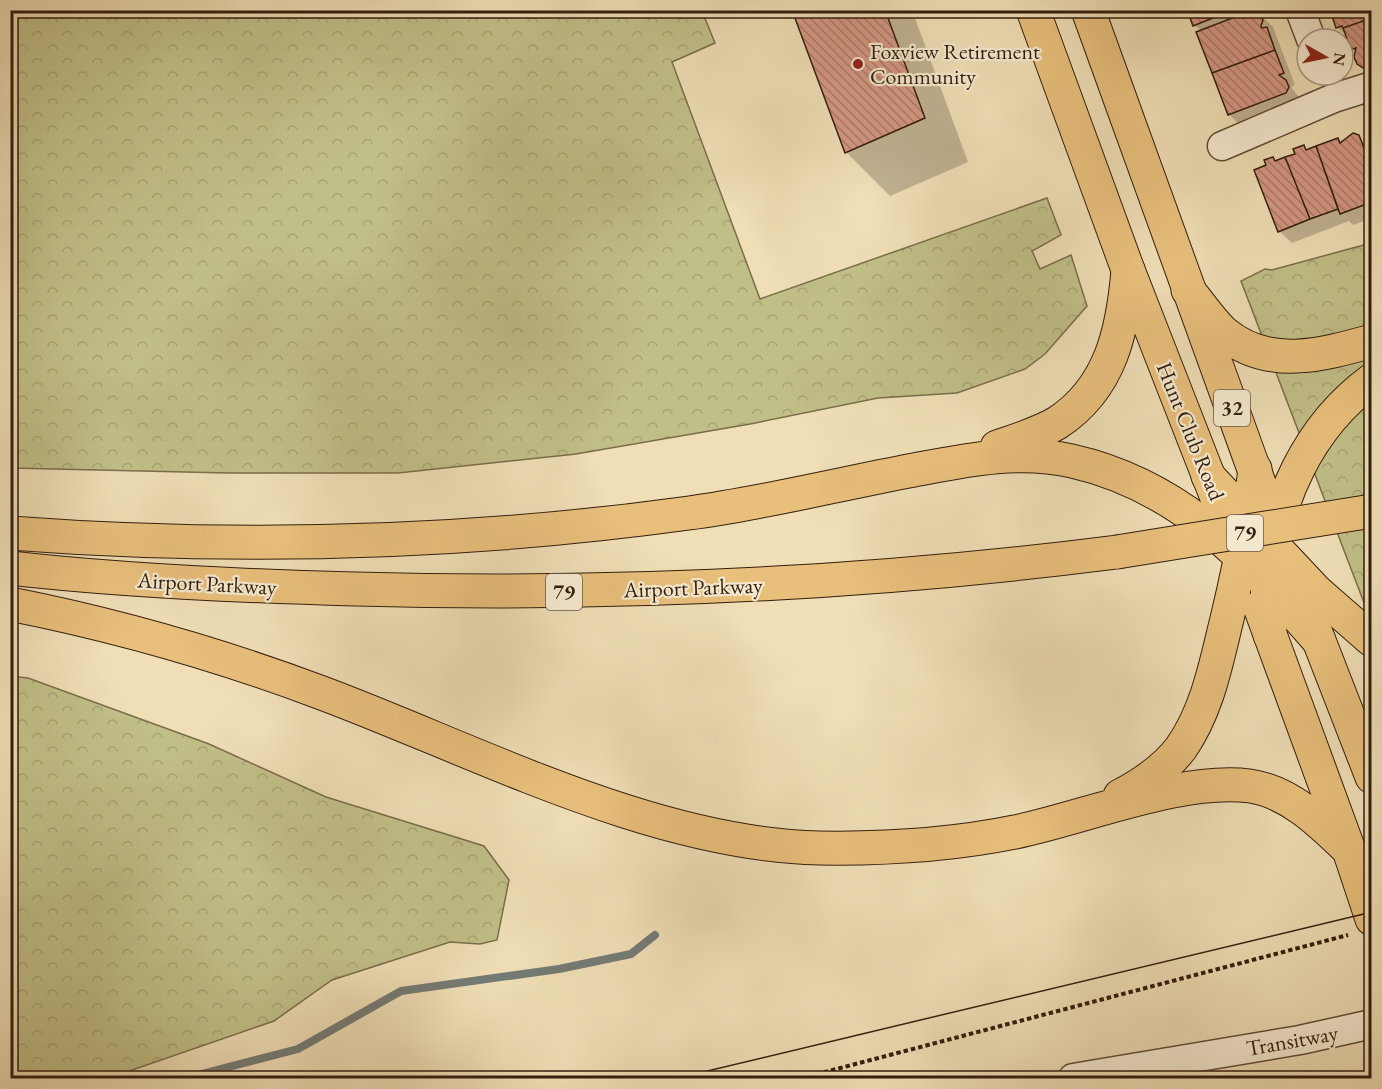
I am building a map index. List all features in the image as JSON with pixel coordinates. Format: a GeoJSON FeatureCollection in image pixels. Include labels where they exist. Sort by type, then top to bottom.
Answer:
{"type":"FeatureCollection","features":[{"type":"Feature","properties":{"kind":"main road","name":"Hunt Club Road"},"geometry":{"type":"LineString","coordinates":[[1034,10],[1128,270],[1208,476],[1242,556],[1349,850],[1361,926]]}},
{"type":"Feature","properties":{"kind":"main road","name":"Hunt Club Road"},"geometry":{"type":"LineString","coordinates":[[1088,10],[1255,469],[1271,547]]}},
{"type":"Feature","properties":{"kind":"main road"},"geometry":{"type":"LineString","coordinates":[[956,462],[1036,433],[1056,423],[1089,394],[1112,358],[1125,304],[1128,270]]}},
{"type":"Feature","properties":{"kind":"main road"},"geometry":{"type":"LineString","coordinates":[[1188,290],[1223,332],[1242,345],[1269,356],[1294,358],[1317,355],[1371,341]]}},
{"type":"Feature","properties":{"kind":"main road"},"geometry":{"type":"LineString","coordinates":[[1270,635],[1271,547],[1295,474],[1313,441],[1343,405],[1371,380]]}},
{"type":"Feature","properties":{"kind":"main road"},"geometry":{"type":"LineString","coordinates":[[10,533],[140,541],[289,543],[356,543],[473,536],[690,513],[956,462],[1029,455],[1053,457],[1106,470],[1137,482],[1173,502],[1242,556]]}},
{"type":"Feature","properties":{"kind":"main road"},"geometry":{"type":"LineString","coordinates":[[1208,476],[1271,547],[1345,619],[1371,640]]}},
{"type":"Feature","properties":{"kind":"main road","name":"Airport Parkway"},"geometry":{"type":"LineString","coordinates":[[10,568],[127,579],[234,585],[464,592],[561,592],[860,578],[1117,552],[1371,511]]}},
{"type":"Feature","properties":{"kind":"main road"},"geometry":{"type":"LineString","coordinates":[[1242,556],[1271,547]]}},
{"type":"Feature","properties":{"kind":"main road"},"geometry":{"type":"LineString","coordinates":[[1271,547],[1320,641],[1371,777]]}},
{"type":"Feature","properties":{"kind":"main road"},"geometry":{"type":"LineString","coordinates":[[1089,812],[1143,785],[1180,748],[1203,706],[1213,680],[1242,556]]}},
{"type":"Feature","properties":{"kind":"main road"},"geometry":{"type":"LineString","coordinates":[[10,604],[129,632],[214,657],[321,692],[522,773],[656,819],[738,840],[798,847],[922,845],[1016,832],[1179,791],[1207,787],[1251,786],[1289,800],[1316,819],[1349,850]]}},
{"type":"Feature","properties":{"kind":"street"},"geometry":{"type":"LineString","coordinates":[[1300,10],[1306,27]]}},
{"type":"Feature","properties":{"kind":"street"},"geometry":{"type":"LineString","coordinates":[[1355,86],[1371,86]]}},
{"type":"Feature","properties":{"kind":"street"},"geometry":{"type":"LineString","coordinates":[[1222,146],[1330,87]]}},
{"type":"Feature","properties":{"kind":"street","name":"Transitway"},"geometry":{"type":"LineString","coordinates":[[1073,1078],[1105,1076],[1300,1040],[1371,1024]]}},
{"type":"Feature","properties":{"kind":"path"},"geometry":{"type":"LineString","coordinates":[[802,1078],[1309,945],[1361,926]]}},
{"type":"Feature","properties":{"kind":"green space"},"geometry":{"type":"Polygon","coordinates":[[[10,11],[702,11],[715,43],[672,62],[760,299],[1047,198],[1061,235],[1032,251],[1040,269],[1071,255],[1087,306],[1045,354],[1025,369],[957,393],[878,398],[750,424],[576,454],[398,473],[229,473],[11,468],[10,11]]]}},
{"type":"Feature","properties":{"kind":"green space"},"geometry":{"type":"Polygon","coordinates":[[[1371,243],[1371,621],[1241,281],[1265,269],[1272,270],[1371,243]]]}},
{"type":"Feature","properties":{"kind":"green space"},"geometry":{"type":"Polygon","coordinates":[[[10,676],[28,678],[209,744],[326,797],[484,846],[509,880],[497,940],[480,944],[450,942],[332,980],[274,1021],[109,1078],[11,1078],[10,676]]]}},
{"type":"Feature","properties":{"kind":"building","name":"Foxview Retirement Community"},"geometry":{"type":"Polygon","coordinates":[[[792,10],[885,10],[925,118],[845,153],[792,10]]]}},
{"type":"Feature","properties":{"kind":"building"},"geometry":{"type":"Polygon","coordinates":[[[1187,10],[1233,10],[1193,26],[1187,10]]]}},
{"type":"Feature","properties":{"kind":"building"},"geometry":{"type":"Polygon","coordinates":[[[1253,10],[1261,13],[1263,20],[1261,26],[1262,28],[1267,27],[1275,50],[1212,73],[1196,32],[1253,10]]]}},
{"type":"Feature","properties":{"kind":"building"},"geometry":{"type":"Polygon","coordinates":[[[1330,10],[1372,10],[1372,18],[1346,27],[1336,27],[1330,10]]]}},
{"type":"Feature","properties":{"kind":"building"},"geometry":{"type":"Polygon","coordinates":[[[1372,18],[1372,64],[1363,68],[1357,64],[1355,27],[1346,27],[1372,18]]]}},
{"type":"Feature","properties":{"kind":"building"},"geometry":{"type":"Polygon","coordinates":[[[1275,50],[1284,73],[1279,75],[1286,80],[1289,87],[1286,93],[1228,115],[1212,73],[1275,50]]]}},
{"type":"Feature","properties":{"kind":"building"},"geometry":{"type":"Polygon","coordinates":[[[1372,125],[1372,150],[1365,133],[1372,125]]]}},
{"type":"Feature","properties":{"kind":"building"},"geometry":{"type":"Polygon","coordinates":[[[1353,133],[1359,135],[1372,168],[1372,202],[1340,214],[1316,146],[1338,138],[1340,143],[1353,133]]]}},
{"type":"Feature","properties":{"kind":"building"},"geometry":{"type":"Polygon","coordinates":[[[1304,145],[1306,150],[1316,146],[1338,209],[1310,219],[1285,157],[1295,154],[1293,149],[1304,145]]]}},
{"type":"Feature","properties":{"kind":"building"},"geometry":{"type":"Polygon","coordinates":[[[1273,157],[1275,161],[1285,157],[1310,219],[1278,232],[1254,170],[1266,165],[1264,160],[1273,157]]]}},
{"type":"Feature","properties":{"kind":"waterway"},"geometry":{"type":"LineString","coordinates":[[186,1078],[298,1049],[401,991],[559,969],[631,954],[655,935]]}},
{"type":"Feature","properties":{"kind":"tram line"},"geometry":{"type":"LineString","coordinates":[[678,1078],[1372,912]]}},
{"type":"Feature","properties":{"kind":"place","name":"Foxview Retirement Community"},"geometry":{"type":"Point","coordinates":[858,64]}}]}
